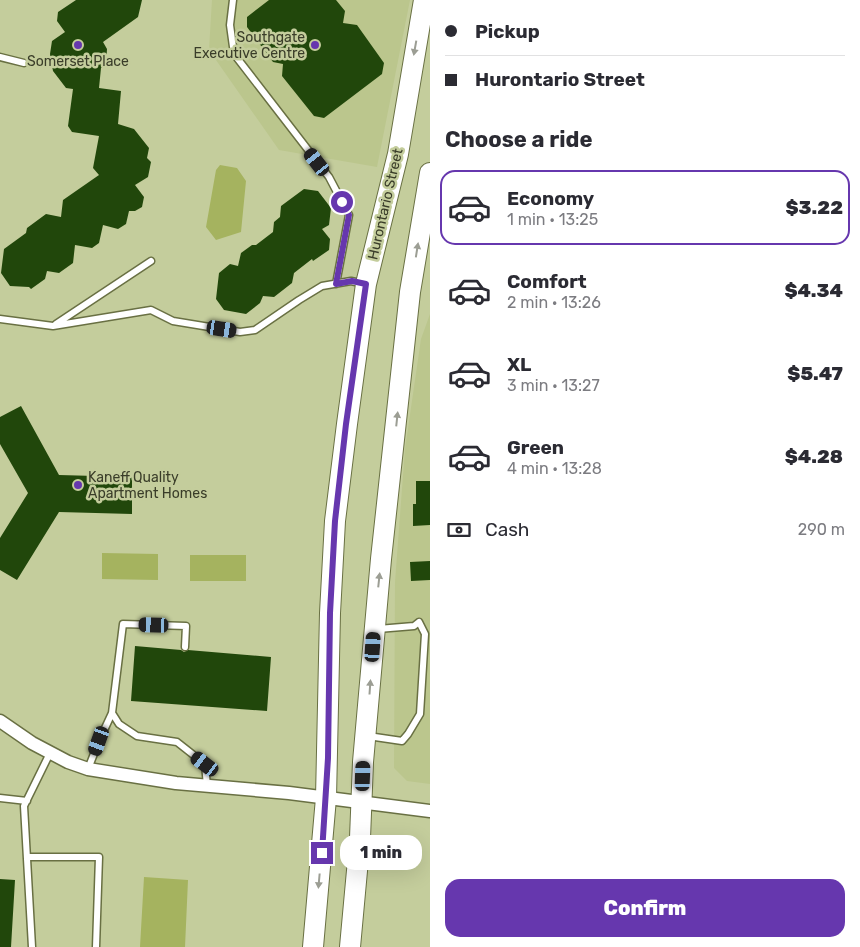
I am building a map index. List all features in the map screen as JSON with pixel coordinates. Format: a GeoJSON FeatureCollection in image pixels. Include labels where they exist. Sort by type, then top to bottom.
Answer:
{"type":"FeatureCollection","features":[{"type":"Feature","properties":{"kind":"main road","name":"Hurontario Street"},"geometry":{"type":"LineString","coordinates":[[313,947],[326,798],[330,613],[335,521],[346,424],[366,284],[398,154],[424,0]]}},
{"type":"Feature","properties":{"kind":"main road"},"geometry":{"type":"LineString","coordinates":[[350,947],[374,629],[410,292],[430,173]]}},
{"type":"Feature","properties":{"kind":"street"},"geometry":{"type":"LineString","coordinates":[[0,721],[50,753],[88,769],[176,783],[430,810]]}},
{"type":"Feature","properties":{"kind":"lane"},"geometry":{"type":"LineString","coordinates":[[233,0],[230,25],[234,54],[329,177],[349,215],[336,284]]}},
{"type":"Feature","properties":{"kind":"lane"},"geometry":{"type":"LineString","coordinates":[[0,57],[24,63]]}},
{"type":"Feature","properties":{"kind":"lane"},"geometry":{"type":"LineString","coordinates":[[53,326],[151,261]]}},
{"type":"Feature","properties":{"kind":"lane"},"geometry":{"type":"LineString","coordinates":[[0,319],[53,326],[151,310],[174,321],[240,332],[255,330],[322,286],[352,281],[366,284]]}},
{"type":"Feature","properties":{"kind":"lane"},"geometry":{"type":"LineString","coordinates":[[366,735],[402,741],[420,714],[425,634],[419,622],[414,626],[374,629]]}},
{"type":"Feature","properties":{"kind":"lane"},"geometry":{"type":"LineString","coordinates":[[88,769],[112,713],[122,624],[186,626],[185,647]]}},
{"type":"Feature","properties":{"kind":"lane"},"geometry":{"type":"LineString","coordinates":[[112,713],[120,724],[137,736],[177,742],[205,764],[208,786]]}},
{"type":"Feature","properties":{"kind":"lane"},"geometry":{"type":"LineString","coordinates":[[32,947],[24,806],[50,753]]}},
{"type":"Feature","properties":{"kind":"lane"},"geometry":{"type":"LineString","coordinates":[[0,798],[27,801]]}},
{"type":"Feature","properties":{"kind":"lane"},"geometry":{"type":"LineString","coordinates":[[27,857],[99,858],[96,947]]}},
{"type":"Feature","properties":{"kind":"shaded area"},"geometry":{"type":"Polygon","coordinates":[[[212,0],[410,0],[377,167],[279,150],[209,50],[212,0]]]}},
{"type":"Feature","properties":{"kind":"shaded area"},"geometry":{"type":"Polygon","coordinates":[[[220,165],[237,168],[246,181],[241,232],[216,240],[206,227],[216,170],[220,165]]]}},
{"type":"Feature","properties":{"kind":"shaded area"},"geometry":{"type":"Polygon","coordinates":[[[430,314],[430,784],[407,781],[394,768],[395,582],[405,449],[421,339],[430,314]]]}},
{"type":"Feature","properties":{"kind":"shaded area"},"geometry":{"type":"Polygon","coordinates":[[[102,553],[158,554],[158,580],[102,579],[102,553]]]}},
{"type":"Feature","properties":{"kind":"shaded area"},"geometry":{"type":"Polygon","coordinates":[[[190,555],[246,555],[246,581],[190,581],[190,555]]]}},
{"type":"Feature","properties":{"kind":"shaded area"},"geometry":{"type":"Polygon","coordinates":[[[144,877],[188,880],[185,947],[140,947],[144,877]]]}},
{"type":"Feature","properties":{"kind":"building"},"geometry":{"type":"Polygon","coordinates":[[[76,0],[142,0],[138,17],[103,42],[107,49],[106,64],[101,68],[99,88],[121,91],[118,124],[134,129],[149,148],[147,158],[151,162],[148,177],[135,185],[144,197],[142,207],[135,211],[129,211],[126,224],[118,229],[103,225],[99,243],[92,248],[75,245],[73,263],[59,273],[47,271],[45,279],[31,289],[29,287],[10,286],[1,273],[4,249],[26,233],[27,228],[46,214],[61,217],[63,200],[99,175],[93,168],[99,136],[72,132],[68,126],[73,89],[66,88],[53,71],[50,54],[52,41],[65,32],[57,21],[58,12],[76,0]]]}},
{"type":"Feature","properties":{"kind":"building","name":"Southgate Executive Centre"},"geometry":{"type":"Polygon","coordinates":[[[269,0],[336,0],[345,11],[343,23],[357,25],[384,63],[382,74],[324,118],[314,116],[282,76],[283,64],[273,62],[247,27],[247,17],[269,0]]]}},
{"type":"Feature","properties":{"kind":"building"},"geometry":{"type":"Polygon","coordinates":[[[304,189],[318,191],[331,208],[329,225],[322,229],[330,239],[329,250],[313,261],[312,259],[294,273],[292,283],[274,297],[263,296],[260,303],[246,314],[224,310],[216,299],[219,273],[230,264],[238,266],[241,253],[252,245],[256,245],[273,232],[274,222],[280,217],[281,206],[304,189]]]}},
{"type":"Feature","properties":{"kind":"building","name":"Kaneff Quality Apartment Homes"},"geometry":{"type":"Polygon","coordinates":[[[21,406],[59,475],[132,477],[132,514],[59,512],[17,580],[0,570],[0,538],[28,493],[0,444],[0,417],[21,406]]]}},
{"type":"Feature","properties":{"kind":"building"},"geometry":{"type":"Polygon","coordinates":[[[416,481],[430,481],[430,525],[413,526],[413,504],[416,504],[416,481]]]}},
{"type":"Feature","properties":{"kind":"building"},"geometry":{"type":"Polygon","coordinates":[[[430,561],[430,580],[411,581],[410,562],[430,561]]]}},
{"type":"Feature","properties":{"kind":"building"},"geometry":{"type":"Polygon","coordinates":[[[135,646],[181,650],[184,652],[188,650],[271,657],[267,711],[131,701],[135,646]]]}},
{"type":"Feature","properties":{"kind":"building"},"geometry":{"type":"Polygon","coordinates":[[[0,879],[15,880],[11,947],[0,947],[0,879]]]}},
{"type":"Feature","properties":{"kind":"place","name":"Somerset Place"},"geometry":{"type":"Point","coordinates":[78,45]}},
{"type":"Feature","properties":{"kind":"place","name":"Southgate Executive Centre"},"geometry":{"type":"Point","coordinates":[315,45]}},
{"type":"Feature","properties":{"kind":"place","name":"Kaneff Quality Apartment Homes"},"geometry":{"type":"Point","coordinates":[78,485]}},
{"type":"Feature","properties":{"kind":"route"},"geometry":{"type":"LineString","coordinates":[[322,853],[328,758],[330,613],[335,521],[346,424],[366,284],[352,281],[336,284],[349,215],[342,202]]}}]}
